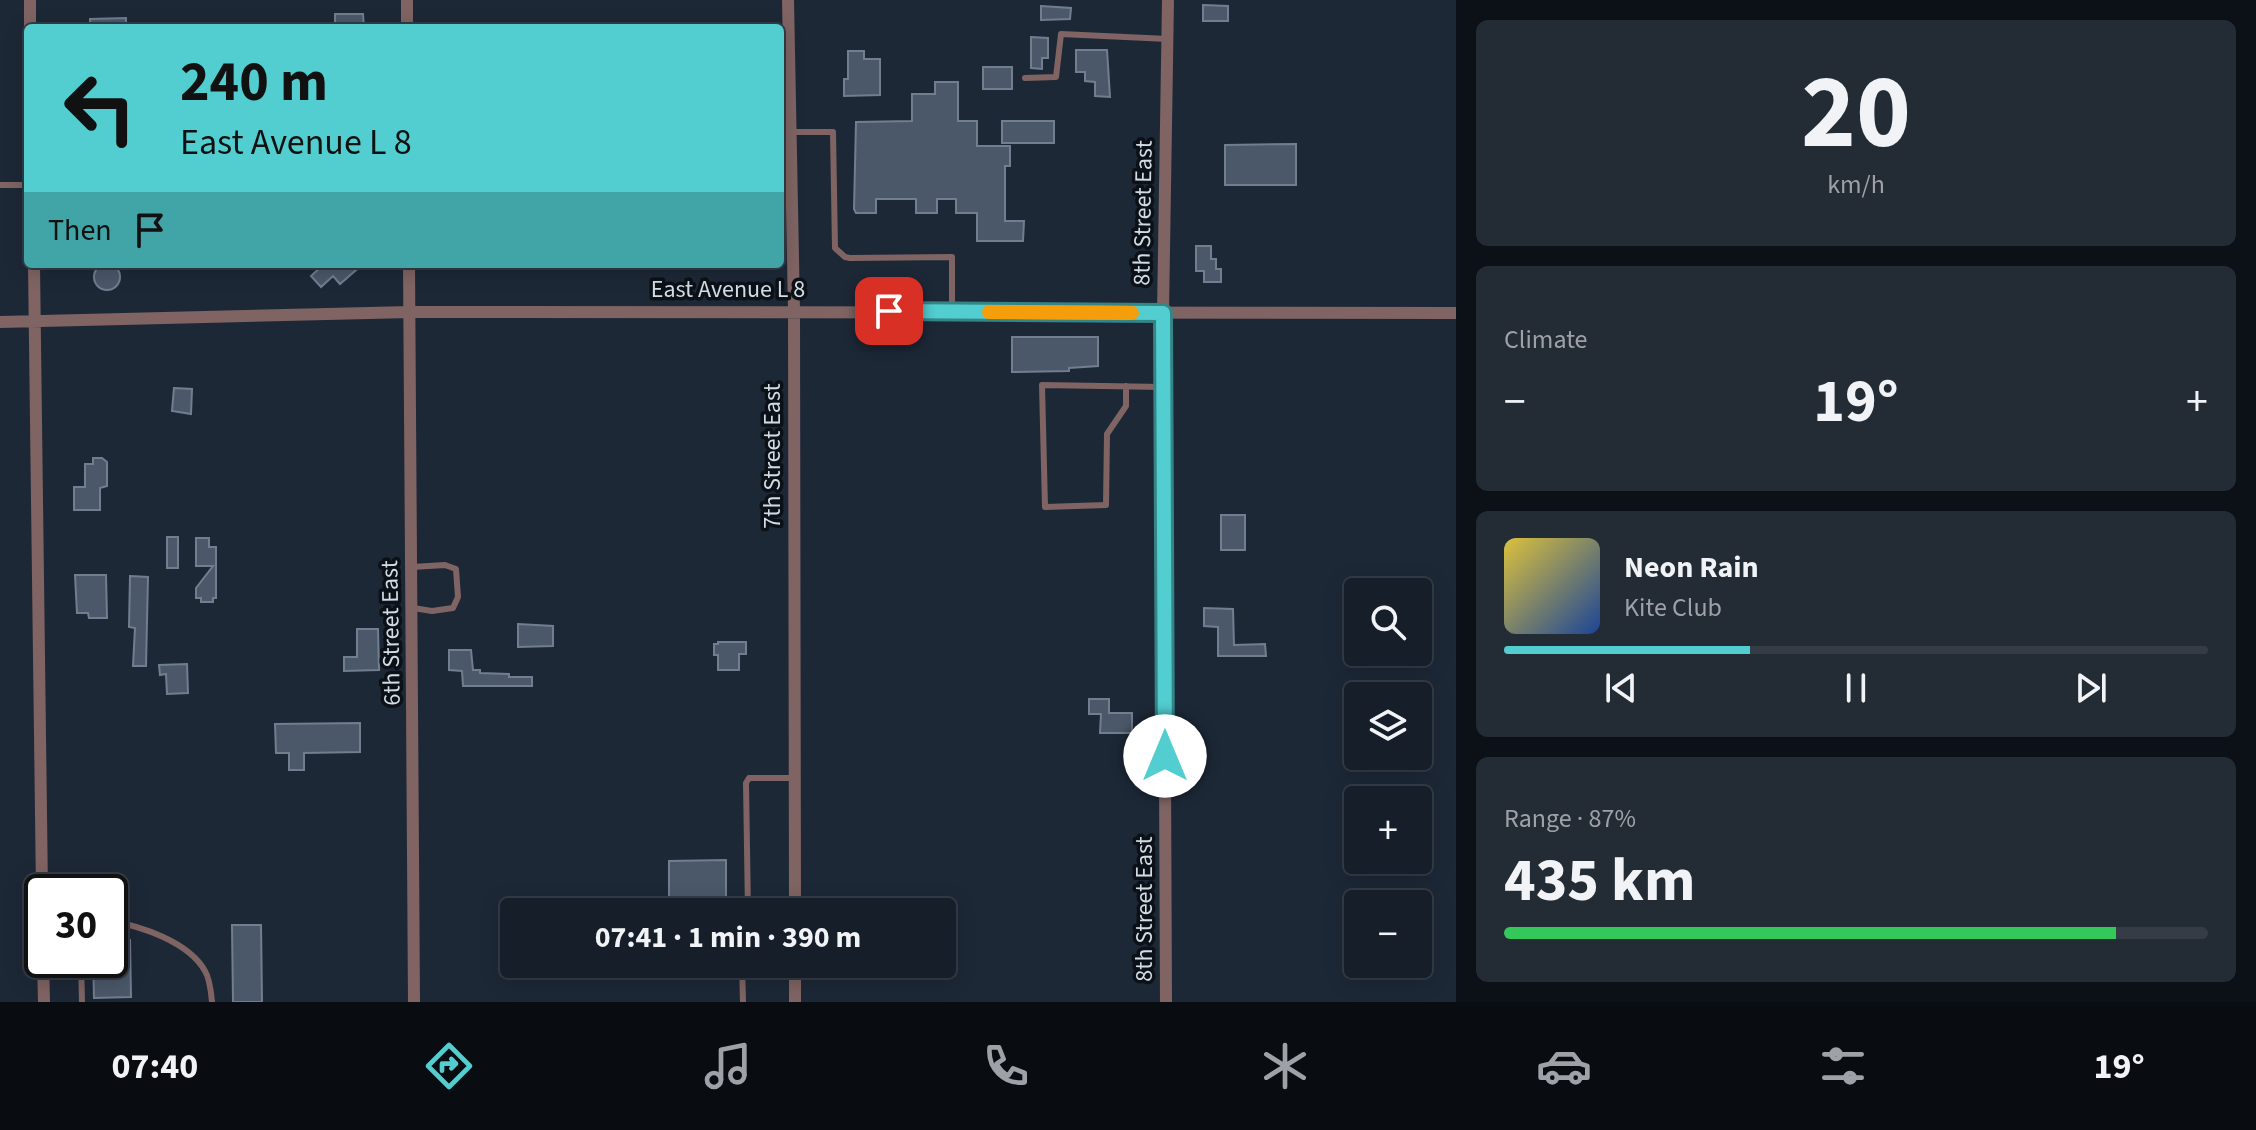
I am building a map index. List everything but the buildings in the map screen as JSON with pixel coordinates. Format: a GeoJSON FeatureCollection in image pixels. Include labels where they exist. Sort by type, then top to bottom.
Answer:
{"type":"FeatureCollection","features":[{"type":"Feature","properties":{"kind":"street"},"geometry":{"type":"LineString","coordinates":[[30,0],[30,24]]}},
{"type":"Feature","properties":{"kind":"street"},"geometry":{"type":"LineString","coordinates":[[407,0],[407,24]]}},
{"type":"Feature","properties":{"kind":"street","name":"7th Street East"},"geometry":{"type":"LineString","coordinates":[[788,0],[794,310],[795,898]]}},
{"type":"Feature","properties":{"kind":"street","name":"8th Street East"},"geometry":{"type":"LineString","coordinates":[[1166,1002],[1163,313],[1168,0]]}},
{"type":"Feature","properties":{"kind":"street"},"geometry":{"type":"LineString","coordinates":[[34,268],[42,874]]}},
{"type":"Feature","properties":{"kind":"street","name":"6th Street East"},"geometry":{"type":"LineString","coordinates":[[409,268],[414,1002]]}},
{"type":"Feature","properties":{"kind":"street","name":"East Avenue L 8"},"geometry":{"type":"LineString","coordinates":[[0,322],[410,312],[1456,313]]}},
{"type":"Feature","properties":{"kind":"street"},"geometry":{"type":"LineString","coordinates":[[43,978],[44,1002]]}},
{"type":"Feature","properties":{"kind":"street"},"geometry":{"type":"LineString","coordinates":[[795,978],[795,1002]]}},
{"type":"Feature","properties":{"kind":"lane"},"geometry":{"type":"LineString","coordinates":[[1025,78],[1056,77],[1061,34],[1168,39]]}},
{"type":"Feature","properties":{"kind":"lane"},"geometry":{"type":"LineString","coordinates":[[790,132],[833,132],[835,248],[850,258],[952,257],[952,311]]}},
{"type":"Feature","properties":{"kind":"lane"},"geometry":{"type":"LineString","coordinates":[[0,185],[24,185]]}},
{"type":"Feature","properties":{"kind":"lane"},"geometry":{"type":"LineString","coordinates":[[1126,386],[1126,406],[1107,434],[1106,505],[1045,507],[1042,385],[1126,386],[1163,387]]}},
{"type":"Feature","properties":{"kind":"lane"},"geometry":{"type":"LineString","coordinates":[[412,567],[445,565],[456,569],[458,597],[453,608],[432,611],[413,608]]}},
{"type":"Feature","properties":{"kind":"lane"},"geometry":{"type":"LineString","coordinates":[[748,898],[746,783],[749,778],[758,776],[794,778]]}},
{"type":"Feature","properties":{"kind":"lane"},"geometry":{"type":"LineString","coordinates":[[128,925],[162,938],[195,958],[206,972],[212,1002]]}},
{"type":"Feature","properties":{"kind":"lane"},"geometry":{"type":"LineString","coordinates":[[81,978],[82,1002]]}},
{"type":"Feature","properties":{"kind":"lane"},"geometry":{"type":"LineString","coordinates":[[742,978],[743,1002]]}},
{"type":"Feature","properties":{"kind":"slow traffic"},"geometry":{"type":"LineString","coordinates":[[989,312],[1132,313]]}},
{"type":"Feature","properties":{"kind":"route"},"geometry":{"type":"LineString","coordinates":[[889,311],[1163,313],[1165,756]]}}]}
